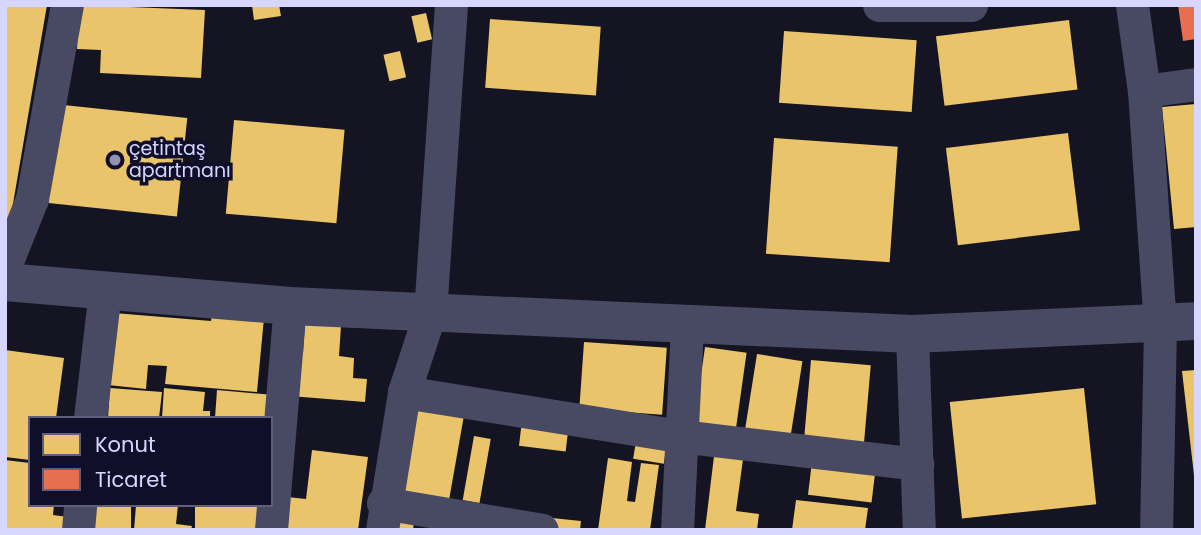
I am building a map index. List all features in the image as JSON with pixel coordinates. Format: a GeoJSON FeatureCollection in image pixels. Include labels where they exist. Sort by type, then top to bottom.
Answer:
{"type":"FeatureCollection","features":[{"type":"Feature","properties":{"kind":"street"},"geometry":{"type":"LineString","coordinates":[[5,266],[32,199],[67,5]]}},
{"type":"Feature","properties":{"kind":"street"},"geometry":{"type":"LineString","coordinates":[[451,5],[430,313],[404,392],[383,517],[542,530]]}},
{"type":"Feature","properties":{"kind":"street"},"geometry":{"type":"LineString","coordinates":[[879,5],[971,5]]}},
{"type":"Feature","properties":{"kind":"street"},"geometry":{"type":"LineString","coordinates":[[1132,5],[1178,323],[1156,530]]}},
{"type":"Feature","properties":{"kind":"street"},"geometry":{"type":"LineString","coordinates":[[1144,91],[1196,84]]}},
{"type":"Feature","properties":{"kind":"street"},"geometry":{"type":"LineString","coordinates":[[5,282],[290,306],[912,334],[1178,323]]}},
{"type":"Feature","properties":{"kind":"street"},"geometry":{"type":"LineString","coordinates":[[90,416],[105,291]]}},
{"type":"Feature","properties":{"kind":"street"},"geometry":{"type":"LineString","coordinates":[[273,506],[290,306]]}},
{"type":"Feature","properties":{"kind":"street"},"geometry":{"type":"LineString","coordinates":[[677,530],[687,325]]}},
{"type":"Feature","properties":{"kind":"street"},"geometry":{"type":"LineString","coordinates":[[912,334],[919,530]]}},
{"type":"Feature","properties":{"kind":"street"},"geometry":{"type":"LineString","coordinates":[[404,392],[680,436],[917,464]]}},
{"type":"Feature","properties":{"kind":"street"},"geometry":{"type":"LineString","coordinates":[[78,530],[80,507]]}},
{"type":"Feature","properties":{"kind":"street"},"geometry":{"type":"LineString","coordinates":[[271,530],[273,507]]}},
{"type":"Feature","properties":{"kind":"building: Konut"},"geometry":{"type":"Polygon","coordinates":[[[5,5],[47,5],[8,233],[5,233],[5,5]]]}},
{"type":"Feature","properties":{"kind":"building: Konut"},"geometry":{"type":"Polygon","coordinates":[[[79,5],[205,10],[201,78],[100,73],[101,50],[77,49],[79,5]]]}},
{"type":"Feature","properties":{"kind":"building: Konut"},"geometry":{"type":"Polygon","coordinates":[[[252,5],[279,5],[281,16],[254,20],[252,5]]]}},
{"type":"Feature","properties":{"kind":"building: Konut"},"geometry":{"type":"Polygon","coordinates":[[[426,13],[432,39],[417,43],[411,16],[426,13]]]}},
{"type":"Feature","properties":{"kind":"building: Konut"},"geometry":{"type":"Polygon","coordinates":[[[490,19],[601,27],[596,96],[485,88],[490,19]]]}},
{"type":"Feature","properties":{"kind":"building: Konut"},"geometry":{"type":"Polygon","coordinates":[[[1069,20],[1078,89],[945,106],[936,36],[1069,20]]]}},
{"type":"Feature","properties":{"kind":"building: Konut"},"geometry":{"type":"Polygon","coordinates":[[[784,31],[917,40],[912,112],[779,103],[784,31]]]}},
{"type":"Feature","properties":{"kind":"building: Konut"},"geometry":{"type":"Polygon","coordinates":[[[400,51],[406,77],[390,81],[383,55],[400,51]]]}},
{"type":"Feature","properties":{"kind":"building: Konut","name":"çetintaş apartmanı"},"geometry":{"type":"Polygon","coordinates":[[[54,104],[187,118],[177,216],[44,202],[54,104]]]}},
{"type":"Feature","properties":{"kind":"building: Konut"},"geometry":{"type":"Polygon","coordinates":[[[1196,104],[1196,227],[1174,229],[1162,107],[1196,104]]]}},
{"type":"Feature","properties":{"kind":"building: Konut"},"geometry":{"type":"Polygon","coordinates":[[[234,120],[345,130],[336,223],[226,214],[234,120]]]}},
{"type":"Feature","properties":{"kind":"building: Konut"},"geometry":{"type":"Polygon","coordinates":[[[1068,133],[1080,230],[958,245],[946,148],[1068,133]]]}},
{"type":"Feature","properties":{"kind":"building: Konut"},"geometry":{"type":"Polygon","coordinates":[[[774,138],[898,147],[890,262],[766,254],[774,138]]]}},
{"type":"Feature","properties":{"kind":"building: Konut"},"geometry":{"type":"Polygon","coordinates":[[[114,313],[211,321],[212,314],[264,318],[257,392],[165,384],[167,366],[148,365],[146,389],[108,385],[114,313]]]}},
{"type":"Feature","properties":{"kind":"building: Konut"},"geometry":{"type":"Polygon","coordinates":[[[305,323],[341,326],[339,356],[354,358],[353,378],[367,379],[365,402],[290,396],[294,352],[303,353],[305,323]]]}},
{"type":"Feature","properties":{"kind":"building: Konut"},"geometry":{"type":"Polygon","coordinates":[[[584,342],[667,348],[662,415],[579,409],[584,342]]]}},
{"type":"Feature","properties":{"kind":"building: Konut"},"geometry":{"type":"Polygon","coordinates":[[[705,347],[747,353],[736,430],[694,424],[705,347]]]}},
{"type":"Feature","properties":{"kind":"building: Konut"},"geometry":{"type":"Polygon","coordinates":[[[5,350],[64,358],[56,416],[28,416],[28,460],[5,457],[5,350]]]}},
{"type":"Feature","properties":{"kind":"building: Konut"},"geometry":{"type":"Polygon","coordinates":[[[757,354],[802,361],[790,437],[745,430],[757,354]]]}},
{"type":"Feature","properties":{"kind":"building: Konut"},"geometry":{"type":"Polygon","coordinates":[[[811,360],[871,365],[864,443],[804,438],[811,360]]]}},
{"type":"Feature","properties":{"kind":"building: Konut"},"geometry":{"type":"Polygon","coordinates":[[[1196,370],[1196,475],[1194,475],[1182,371],[1196,370]]]}},
{"type":"Feature","properties":{"kind":"building: Konut"},"geometry":{"type":"Polygon","coordinates":[[[110,388],[162,392],[159,416],[108,416],[110,388]]]}},
{"type":"Feature","properties":{"kind":"building: Konut"},"geometry":{"type":"Polygon","coordinates":[[[164,388],[205,392],[203,411],[210,411],[210,416],[162,416],[164,388]]]}},
{"type":"Feature","properties":{"kind":"building: Konut"},"geometry":{"type":"Polygon","coordinates":[[[1084,388],[1096,504],[962,518],[950,402],[1084,388]]]}},
{"type":"Feature","properties":{"kind":"building: Konut"},"geometry":{"type":"Polygon","coordinates":[[[217,390],[274,395],[272,416],[215,416],[217,390]]]}},
{"type":"Feature","properties":{"kind":"building: Konut"},"geometry":{"type":"Polygon","coordinates":[[[412,405],[464,414],[448,506],[396,497],[412,405]]]}},
{"type":"Feature","properties":{"kind":"building: Konut"},"geometry":{"type":"Polygon","coordinates":[[[522,421],[569,427],[566,452],[519,446],[522,421]]]}},
{"type":"Feature","properties":{"kind":"building: Konut"},"geometry":{"type":"Polygon","coordinates":[[[474,436],[491,439],[479,503],[463,500],[474,436]]]}},
{"type":"Feature","properties":{"kind":"building: Konut"},"geometry":{"type":"Polygon","coordinates":[[[636,441],[667,446],[664,464],[633,459],[636,441]]]}},
{"type":"Feature","properties":{"kind":"building: Konut"},"geometry":{"type":"Polygon","coordinates":[[[715,448],[744,452],[736,511],[759,514],[757,530],[705,530],[715,448]]]}},
{"type":"Feature","properties":{"kind":"building: Konut"},"geometry":{"type":"Polygon","coordinates":[[[312,450],[368,457],[358,530],[274,530],[278,496],[306,499],[312,450]]]}},
{"type":"Feature","properties":{"kind":"building: Konut"},"geometry":{"type":"Polygon","coordinates":[[[608,458],[632,462],[627,501],[635,502],[641,463],[659,465],[650,530],[598,530],[608,458]]]}},
{"type":"Feature","properties":{"kind":"building: Konut"},"geometry":{"type":"Polygon","coordinates":[[[5,460],[28,463],[28,507],[54,507],[53,515],[68,517],[66,530],[5,530],[5,460]]]}},
{"type":"Feature","properties":{"kind":"building: Konut"},"geometry":{"type":"Polygon","coordinates":[[[812,462],[876,470],[872,503],[808,495],[812,462]]]}},
{"type":"Feature","properties":{"kind":"building: Konut"},"geometry":{"type":"Polygon","coordinates":[[[796,500],[868,508],[865,530],[792,530],[796,500]]]}},
{"type":"Feature","properties":{"kind":"building: Konut"},"geometry":{"type":"Polygon","coordinates":[[[90,507],[131,507],[131,530],[90,530],[90,507]]]}},
{"type":"Feature","properties":{"kind":"building: Konut"},"geometry":{"type":"Polygon","coordinates":[[[136,507],[178,507],[176,524],[192,526],[191,530],[134,530],[136,507]]]}},
{"type":"Feature","properties":{"kind":"building: Konut"},"geometry":{"type":"Polygon","coordinates":[[[195,507],[271,507],[271,530],[195,530],[195,507]]]}},
{"type":"Feature","properties":{"kind":"building: Konut"},"geometry":{"type":"Polygon","coordinates":[[[415,513],[413,530],[386,530],[415,513]]]}},
{"type":"Feature","properties":{"kind":"building: Konut"},"geometry":{"type":"Polygon","coordinates":[[[552,518],[581,521],[580,530],[550,530],[552,518]]]}},
{"type":"Feature","properties":{"kind":"building: Ticaret"},"geometry":{"type":"Polygon","coordinates":[[[1178,5],[1196,5],[1196,39],[1183,41],[1178,5]]]}},
{"type":"Feature","properties":{"kind":"place","name":"çetintaş apartmanı"},"geometry":{"type":"Point","coordinates":[115,160]}}]}
